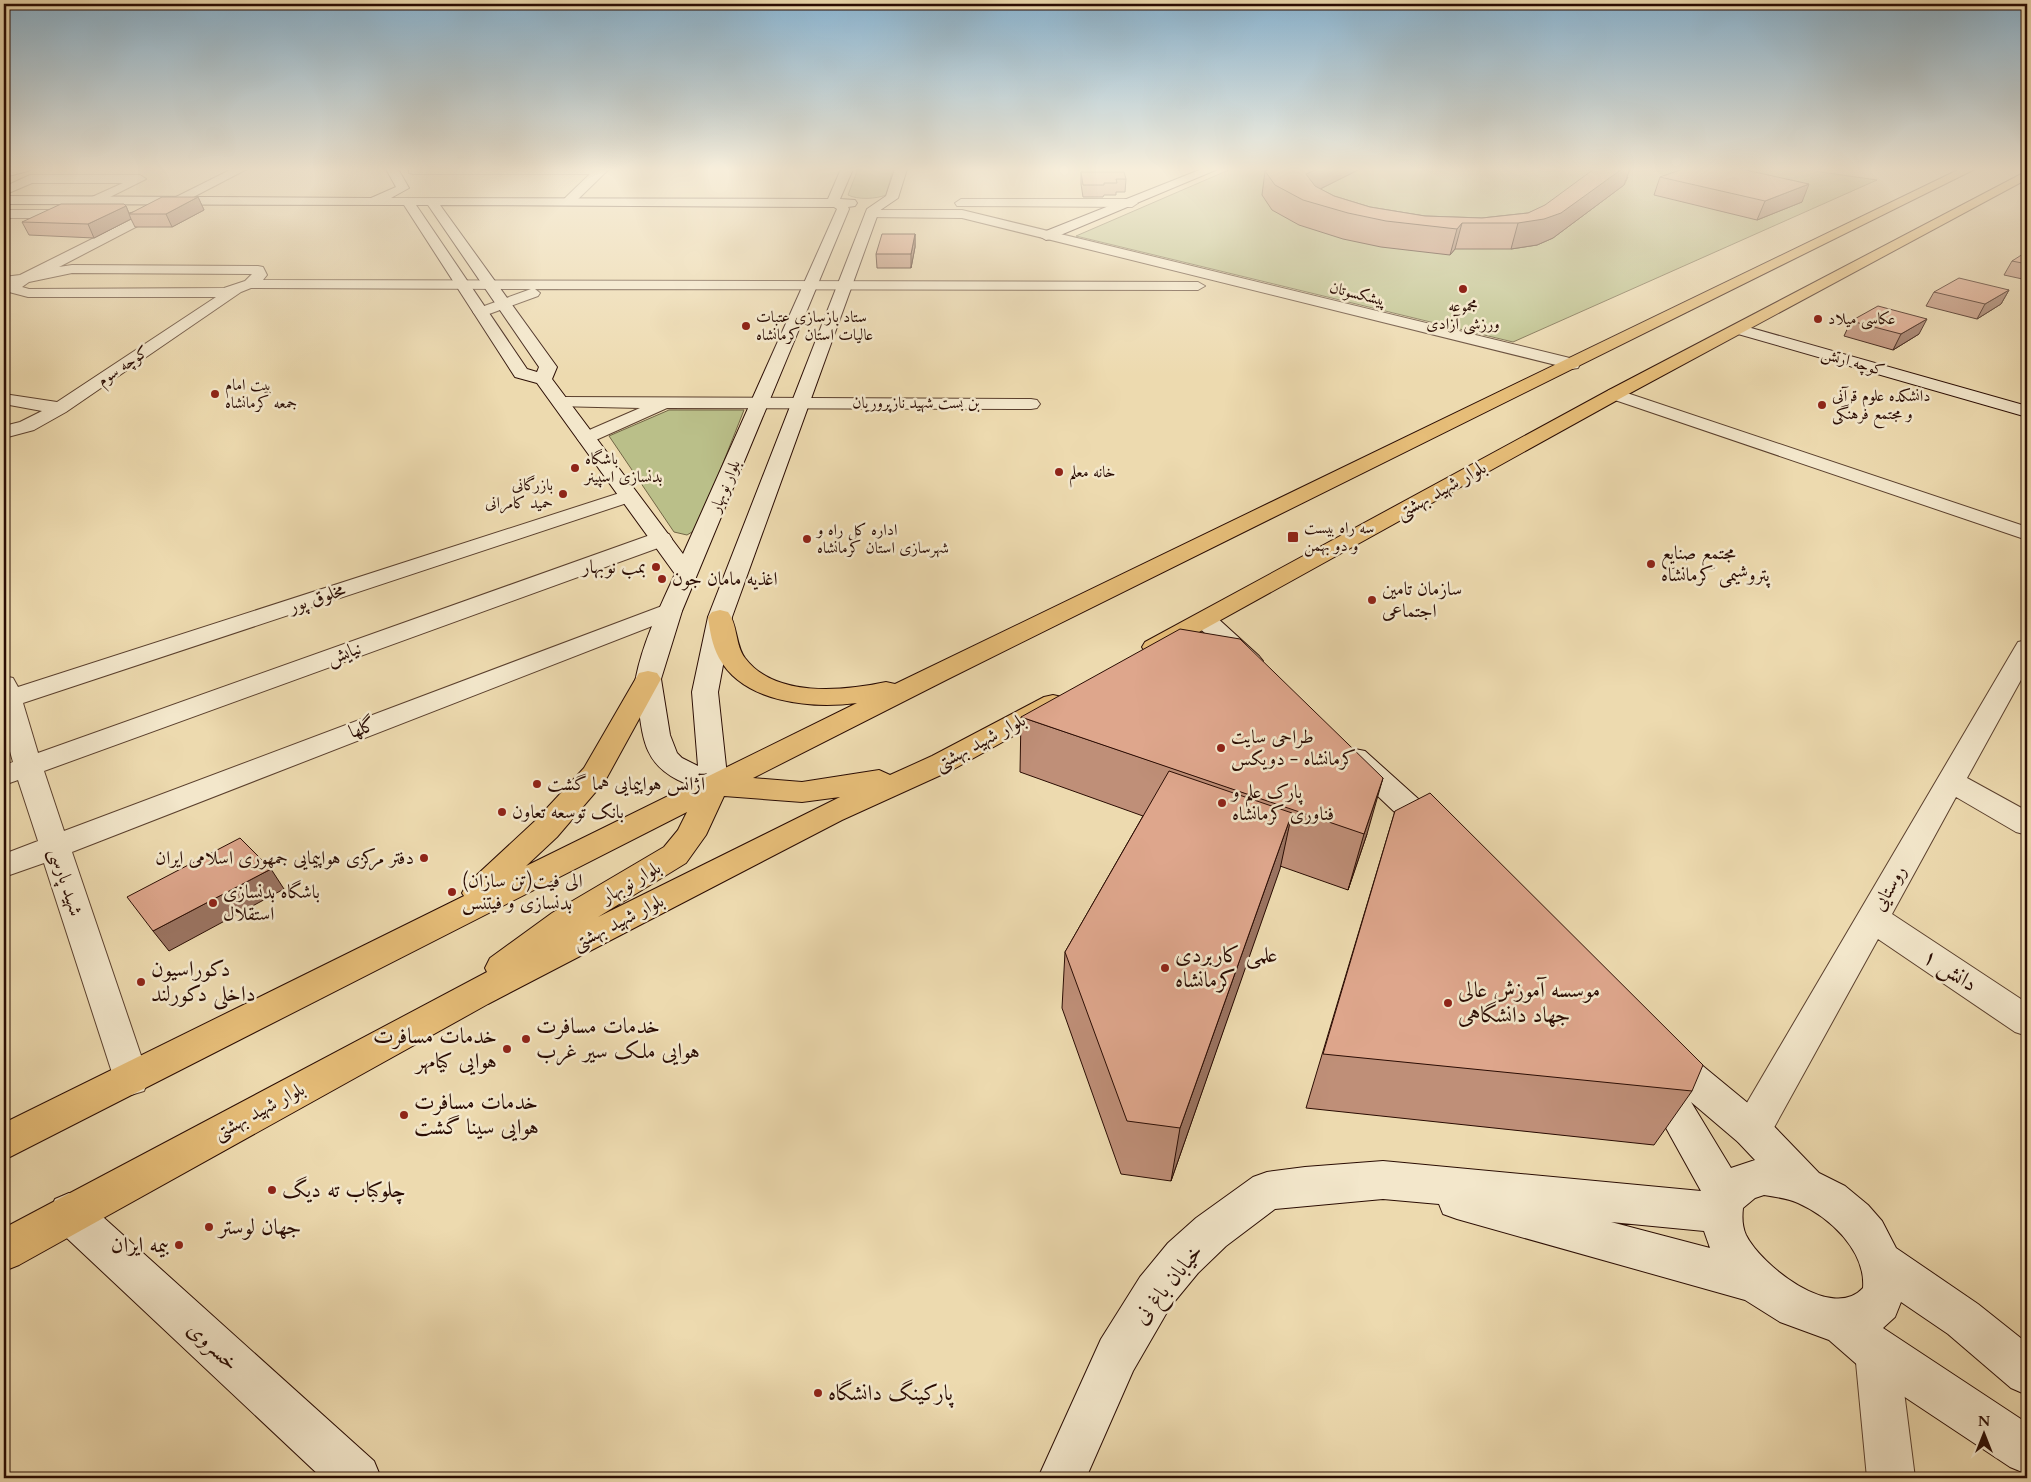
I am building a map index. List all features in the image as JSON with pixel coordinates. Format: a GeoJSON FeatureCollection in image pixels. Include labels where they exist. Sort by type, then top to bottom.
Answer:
{"type":"FeatureCollection","features":[{"type":"Feature","properties":{"kind":"main road"},"geometry":{"type":"LineString","coordinates":[[4,1142],[939,673],[1784,259],[1839,238]]}},
{"type":"Feature","properties":{"kind":"main road","name":"بلوار شهید بهشتی"},"geometry":{"type":"LineString","coordinates":[[1132,660],[1615,394],[1737,329],[1836,269],[1906,238]]}},
{"type":"Feature","properties":{"kind":"main road"},"geometry":{"type":"LineString","coordinates":[[1871,242],[1900,242]]}},
{"type":"Feature","properties":{"kind":"main road"},"geometry":{"type":"LineString","coordinates":[[1784,259],[1813,261]]}},
{"type":"Feature","properties":{"kind":"main road"},"geometry":{"type":"LineString","coordinates":[[720,617],[726,646],[736,665],[760,682],[777,688],[819,696],[853,696],[901,686],[939,673]]}},
{"type":"Feature","properties":{"kind":"main road"},"geometry":{"type":"LineString","coordinates":[[454,915],[546,829],[580,793],[607,755],[648,679]]}},
{"type":"Feature","properties":{"kind":"main road","name":"بلوار شهید بهشتی"},"geometry":{"type":"LineString","coordinates":[[4,1250],[476,994],[832,813],[942,763],[1073,692]]}},
{"type":"Feature","properties":{"kind":"main road","name":"بلوار نوبهار"},"geometry":{"type":"LineString","coordinates":[[476,994],[500,970],[538,939],[675,855],[691,835],[714,786],[780,791],[824,790],[876,780],[942,763]]}},
{"type":"Feature","properties":{"kind":"street"},"geometry":{"type":"LineString","coordinates":[[24,287],[112,238]]}},
{"type":"Feature","properties":{"kind":"street"},"geometry":{"type":"LineString","coordinates":[[431,238],[521,372],[543,378],[687,575]]}},
{"type":"Feature","properties":{"kind":"street"},"geometry":{"type":"LineString","coordinates":[[457,238],[548,366],[543,378]]}},
{"type":"Feature","properties":{"kind":"street","name":"بلوار نوبهار"},"geometry":{"type":"LineString","coordinates":[[714,786],[677,769],[665,757],[656,735],[648,679],[670,611],[760,402],[827,238]]}},
{"type":"Feature","properties":{"kind":"street"},"geometry":{"type":"LineString","coordinates":[[714,786],[705,692],[712,649],[720,617],[802,402],[844,284],[864,238]]}},
{"type":"Feature","properties":{"kind":"street","name":"پیشکسوتان"},"geometry":{"type":"LineString","coordinates":[[1055,238],[1572,364]]}},
{"type":"Feature","properties":{"kind":"street"},"geometry":{"type":"LineString","coordinates":[[451,268],[497,268]]}},
{"type":"Feature","properties":{"kind":"street"},"geometry":{"type":"LineString","coordinates":[[12,301],[24,287],[46,272],[72,269],[258,270],[260,275],[243,287]]}},
{"type":"Feature","properties":{"kind":"street"},"geometry":{"type":"LineString","coordinates":[[626,284],[638,273]]}},
{"type":"Feature","properties":{"kind":"street"},"geometry":{"type":"LineString","coordinates":[[4,281],[24,287],[225,292],[243,287],[461,283],[1198,286]]}},
{"type":"Feature","properties":{"kind":"street"},"geometry":{"type":"LineString","coordinates":[[481,312],[561,284]]}},
{"type":"Feature","properties":{"kind":"street","name":"کوچه سوم"},"geometry":{"type":"LineString","coordinates":[[4,432],[27,426],[60,408],[243,287]]}},
{"type":"Feature","properties":{"kind":"street","name":"کوچه ارتش"},"geometry":{"type":"LineString","coordinates":[[1737,329],[2027,412]]}},
{"type":"Feature","properties":{"kind":"street"},"geometry":{"type":"LineString","coordinates":[[1615,394],[2027,534]]}},
{"type":"Feature","properties":{"kind":"street"},"geometry":{"type":"LineString","coordinates":[[4,399],[60,408]]}},
{"type":"Feature","properties":{"kind":"street","name":"بن بست شهید نازپروریان"},"geometry":{"type":"LineString","coordinates":[[561,402],[1032,404]]}},
{"type":"Feature","properties":{"kind":"street"},"geometry":{"type":"LineString","coordinates":[[587,438],[667,402]]}},
{"type":"Feature","properties":{"kind":"street","name":"مخلوق پور"},"geometry":{"type":"LineString","coordinates":[[5,694],[629,496]]}},
{"type":"Feature","properties":{"kind":"street","name":"نیایش"},"geometry":{"type":"LineString","coordinates":[[16,771],[661,539]]}},
{"type":"Feature","properties":{"kind":"street","name":"گلها"},"geometry":{"type":"LineString","coordinates":[[4,866],[54,845],[670,611]]}},
{"type":"Feature","properties":{"kind":"street"},"geometry":{"type":"LineString","coordinates":[[1205,620],[1271,680]]}},
{"type":"Feature","properties":{"kind":"street","name":"روستایی"},"geometry":{"type":"LineString","coordinates":[[1752,1130],[1950,781],[2022,665]]}},
{"type":"Feature","properties":{"kind":"street","name":"شهید پارسی"},"geometry":{"type":"LineString","coordinates":[[5,694],[16,771],[54,845],[131,1079]]}},
{"type":"Feature","properties":{"kind":"street"},"geometry":{"type":"LineString","coordinates":[[1337,741],[1454,850]]}},
{"type":"Feature","properties":{"kind":"street"},"geometry":{"type":"LineString","coordinates":[[1950,781],[2027,824]]}},
{"type":"Feature","properties":{"kind":"street","name":"دانش ۱"},"geometry":{"type":"LineString","coordinates":[[1872,918],[2027,1021]]}},
{"type":"Feature","properties":{"kind":"street"},"geometry":{"type":"LineString","coordinates":[[1724,1205],[1642,1042],[1752,1130],[1805,1186]]}},
{"type":"Feature","properties":{"kind":"street"},"geometry":{"type":"LineString","coordinates":[[1764,1176],[1791,1180],[1805,1186],[1830,1199],[1853,1218],[1871,1240],[1882,1263],[1886,1279],[1884,1292],[1879,1304],[1870,1313],[1856,1319],[1841,1320],[1798,1310],[1757,1282],[1742,1266],[1730,1248],[1723,1230],[1724,1205],[1736,1185],[1764,1176]]}},
{"type":"Feature","properties":{"kind":"street"},"geometry":{"type":"LineString","coordinates":[[1383,1180],[1724,1205]]}},
{"type":"Feature","properties":{"kind":"street"},"geometry":{"type":"LineString","coordinates":[[1383,1180],[1757,1282]]}},
{"type":"Feature","properties":{"kind":"street","name":"خیابان باغ نی"},"geometry":{"type":"LineString","coordinates":[[1062,1478],[1117,1355],[1155,1292],[1183,1258],[1236,1213],[1267,1191],[1383,1180]]}},
{"type":"Feature","properties":{"kind":"street","name":"خسروی"},"geometry":{"type":"LineString","coordinates":[[69,1214],[356,1478]]}},
{"type":"Feature","properties":{"kind":"street"},"geometry":{"type":"LineString","coordinates":[[1882,1263],[1963,1319],[2027,1372]]}},
{"type":"Feature","properties":{"kind":"street"},"geometry":{"type":"LineString","coordinates":[[1841,1320],[1878,1352],[2027,1450]]}},
{"type":"Feature","properties":{"kind":"street"},"geometry":{"type":"LineString","coordinates":[[1878,1352],[1891,1478]]}},
{"type":"Feature","properties":{"kind":"green space"},"geometry":{"type":"Polygon","coordinates":[[[1085,238],[1746,238],[1513,342],[1085,238]]]}},
{"type":"Feature","properties":{"kind":"green space"},"geometry":{"type":"Polygon","coordinates":[[[669,410],[744,410],[697,529],[687,535],[674,532],[609,436],[669,410]]]}},
{"type":"Feature","properties":{"kind":"building"},"geometry":{"type":"Polygon","coordinates":[[[881,238],[914,238],[911,254],[876,254],[881,238]]]}},
{"type":"Feature","properties":{"kind":"building"},"geometry":{"type":"Polygon","coordinates":[[[2023,254],[2027,255],[2027,264],[2012,261],[2023,254]]]}},
{"type":"Feature","properties":{"kind":"building"},"geometry":{"type":"Polygon","coordinates":[[[1959,278],[2009,290],[1985,304],[1934,292],[1959,278]]]}},
{"type":"Feature","properties":{"kind":"building"},"geometry":{"type":"Polygon","coordinates":[[[1878,306],[1927,319],[1901,334],[1851,321],[1878,306]]]}},
{"type":"Feature","properties":{"kind":"building"},"geometry":{"type":"Polygon","coordinates":[[[1180,629],[1240,639],[1383,778],[1364,834],[1021,717],[1180,629]]]}},
{"type":"Feature","properties":{"kind":"building","name":"علمی کاربردی کرمانشاه"},"geometry":{"type":"Polygon","coordinates":[[[1169,771],[1292,813],[1180,1128],[1127,1121],[1065,952],[1169,771]]]}},
{"type":"Feature","properties":{"kind":"building","name":"موسسه آموزش عالی جهاد دانشگاهی"},"geometry":{"type":"Polygon","coordinates":[[[1430,793],[1703,1065],[1692,1091],[1323,1054],[1395,811],[1430,793]]]}},
{"type":"Feature","properties":{"kind":"building"},"geometry":{"type":"Polygon","coordinates":[[[240,838],[271,869],[153,931],[127,897],[240,838]]]}},
{"type":"Feature","properties":{"kind":"place","name":"مجموعه ورزشی آزادی"},"geometry":{"type":"Point","coordinates":[1463,289]}},
{"type":"Feature","properties":{"kind":"place","name":"عکاسی میلاد"},"geometry":{"type":"Point","coordinates":[1818,319]}},
{"type":"Feature","properties":{"kind":"place","name":"ستاد بازسازی عتبات عالیات استان کرمانشاه"},"geometry":{"type":"Point","coordinates":[746,326]}},
{"type":"Feature","properties":{"kind":"place","name":"بیت امام جمعه کرمانشاه"},"geometry":{"type":"Point","coordinates":[215,394]}},
{"type":"Feature","properties":{"kind":"place","name":"دانشکده علوم قرآنی و مجتمع فرهنگی"},"geometry":{"type":"Point","coordinates":[1822,405]}},
{"type":"Feature","properties":{"kind":"place","name":"باشگاه بدنسازی اسپینر"},"geometry":{"type":"Point","coordinates":[575,468]}},
{"type":"Feature","properties":{"kind":"place","name":"خانه معلم"},"geometry":{"type":"Point","coordinates":[1059,472]}},
{"type":"Feature","properties":{"kind":"place","name":"بازرگانی حمید کامرانی"},"geometry":{"type":"Point","coordinates":[563,494]}},
{"type":"Feature","properties":{"kind":"place","name":"سه راه بیست و دو بهمن"},"geometry":{"type":"Point","coordinates":[1293,537]}},
{"type":"Feature","properties":{"kind":"place","name":"اداره کل راه و شهرسازی استان کرمانشاه"},"geometry":{"type":"Point","coordinates":[807,539]}},
{"type":"Feature","properties":{"kind":"place","name":"مجتمع صنایع پتروشیمی کرمانشاه"},"geometry":{"type":"Point","coordinates":[1651,564]}},
{"type":"Feature","properties":{"kind":"place","name":"بمب نوبهار"},"geometry":{"type":"Point","coordinates":[656,567]}},
{"type":"Feature","properties":{"kind":"place","name":"اغذیه مامان جون"},"geometry":{"type":"Point","coordinates":[662,579]}},
{"type":"Feature","properties":{"kind":"place","name":"سازمان تامین اجتماعی"},"geometry":{"type":"Point","coordinates":[1372,600]}},
{"type":"Feature","properties":{"kind":"place","name":"طراحی سایت کرمانشاه - دویکس"},"geometry":{"type":"Point","coordinates":[1221,748]}},
{"type":"Feature","properties":{"kind":"place","name":"آژانس هواپیمایی هما گشت"},"geometry":{"type":"Point","coordinates":[537,784]}},
{"type":"Feature","properties":{"kind":"place","name":"پارک علم و فناوری کرمانشاه"},"geometry":{"type":"Point","coordinates":[1222,803]}},
{"type":"Feature","properties":{"kind":"place","name":"بانک توسعه تعاون"},"geometry":{"type":"Point","coordinates":[502,812]}},
{"type":"Feature","properties":{"kind":"place","name":"دفتر مرکزی هواپیمایی جمهوری اسلامی ایران"},"geometry":{"type":"Point","coordinates":[424,858]}},
{"type":"Feature","properties":{"kind":"place","name":"الی فیت(تن سازان) بدنسازی و فیتنس"},"geometry":{"type":"Point","coordinates":[452,892]}},
{"type":"Feature","properties":{"kind":"place","name":"باشگاه بدنسازی استقلال"},"geometry":{"type":"Point","coordinates":[213,903]}},
{"type":"Feature","properties":{"kind":"place","name":"علمی کاربردی کرمانشاه"},"geometry":{"type":"Point","coordinates":[1165,968]}},
{"type":"Feature","properties":{"kind":"place","name":"دکوراسیون داخلی دکورلند"},"geometry":{"type":"Point","coordinates":[141,982]}},
{"type":"Feature","properties":{"kind":"place","name":"موسسه آموزش عالی جهاد دانشگاهی"},"geometry":{"type":"Point","coordinates":[1448,1003]}},
{"type":"Feature","properties":{"kind":"place","name":"خدمات مسافرت هوایی ملک سیر غرب"},"geometry":{"type":"Point","coordinates":[526,1039]}},
{"type":"Feature","properties":{"kind":"place","name":"خدمات مسافرت هوایی کیامهر"},"geometry":{"type":"Point","coordinates":[507,1049]}},
{"type":"Feature","properties":{"kind":"place","name":"خدمات مسافرت هوایی سینا گشت"},"geometry":{"type":"Point","coordinates":[404,1115]}},
{"type":"Feature","properties":{"kind":"place","name":"چلوکباب ته دیگ"},"geometry":{"type":"Point","coordinates":[272,1190]}},
{"type":"Feature","properties":{"kind":"place","name":"جهان لوستر"},"geometry":{"type":"Point","coordinates":[209,1227]}},
{"type":"Feature","properties":{"kind":"place","name":"بیمه ایران"},"geometry":{"type":"Point","coordinates":[179,1245]}},
{"type":"Feature","properties":{"kind":"place","name":"پارکینگ دانشگاه"},"geometry":{"type":"Point","coordinates":[818,1393]}}]}
